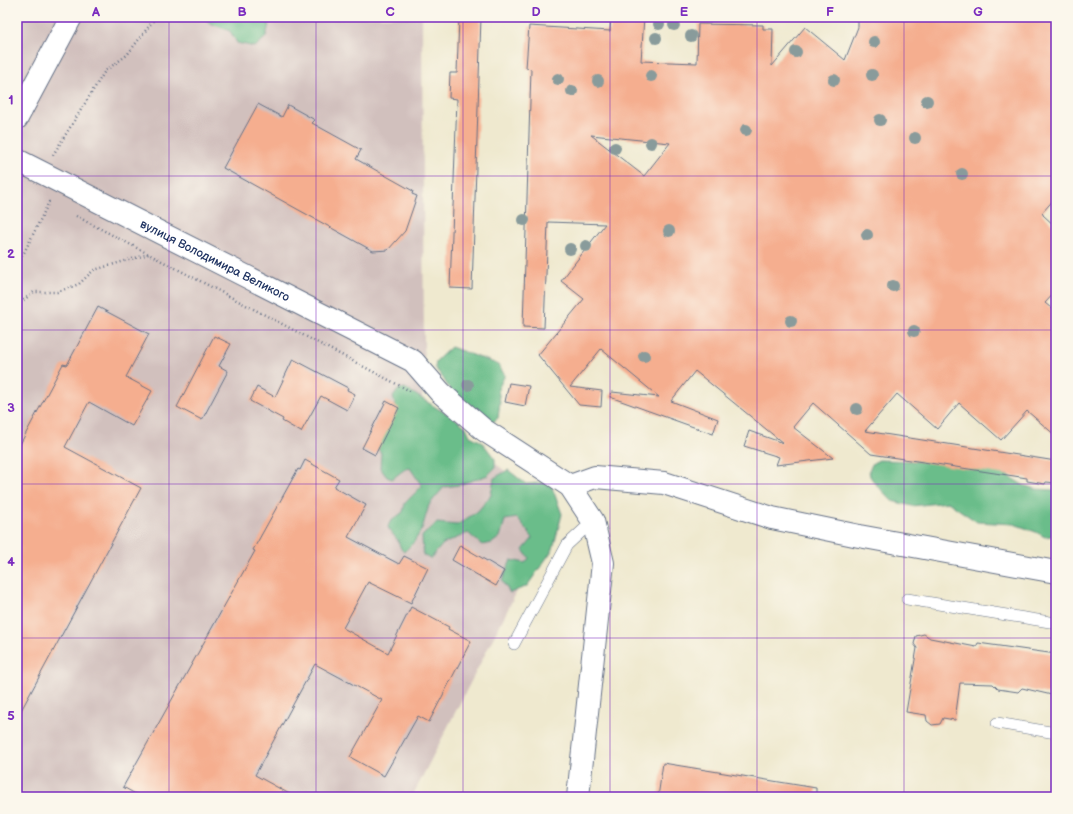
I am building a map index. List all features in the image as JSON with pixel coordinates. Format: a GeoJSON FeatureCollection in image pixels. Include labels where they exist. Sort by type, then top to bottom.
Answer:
{"type":"FeatureCollection","features":[{"type":"Feature","properties":{"kind":"street"},"geometry":{"type":"LineString","coordinates":[[17,118],[71,17]]}},
{"type":"Feature","properties":{"kind":"street","name":"вулиця Володимира Великого"},"geometry":{"type":"LineString","coordinates":[[17,160],[413,361],[440,392],[484,430],[570,486]]}},
{"type":"Feature","properties":{"kind":"street"},"geometry":{"type":"LineString","coordinates":[[578,797],[603,563],[593,521],[570,486],[595,477],[664,483],[772,518],[859,536],[1056,572]]}},
{"type":"Feature","properties":{"kind":"lane"},"geometry":{"type":"LineString","coordinates":[[514,644],[567,545],[593,521]]}},
{"type":"Feature","properties":{"kind":"lane"},"geometry":{"type":"LineString","coordinates":[[907,599],[1056,622]]}},
{"type":"Feature","properties":{"kind":"lane"},"geometry":{"type":"LineString","coordinates":[[997,723],[1056,733]]}},
{"type":"Feature","properties":{"kind":"path"},"geometry":{"type":"LineString","coordinates":[[42,173],[106,71],[127,56],[156,17]]}},
{"type":"Feature","properties":{"kind":"path"},"geometry":{"type":"LineString","coordinates":[[17,267],[49,202],[56,205]]}},
{"type":"Feature","properties":{"kind":"path"},"geometry":{"type":"LineString","coordinates":[[69,212],[412,392]]}},
{"type":"Feature","properties":{"kind":"path"},"geometry":{"type":"LineString","coordinates":[[17,305],[34,292],[57,292],[79,284],[94,270],[149,254]]}},
{"type":"Feature","properties":{"kind":"shaded area"},"geometry":{"type":"Polygon","coordinates":[[[17,17],[422,17],[424,349],[422,408],[558,511],[412,797],[17,797],[17,17]]]}},
{"type":"Feature","properties":{"kind":"green space"},"geometry":{"type":"Polygon","coordinates":[[[211,17],[260,17],[269,24],[266,37],[255,47],[237,43],[230,31],[207,22],[211,17]]]}},
{"type":"Feature","properties":{"kind":"green space"},"geometry":{"type":"Polygon","coordinates":[[[451,347],[497,364],[505,375],[498,389],[500,402],[498,418],[493,422],[487,423],[459,405],[443,378],[435,368],[436,361],[451,347]]]}},
{"type":"Feature","properties":{"kind":"green space"},"geometry":{"type":"Polygon","coordinates":[[[405,388],[452,416],[466,427],[470,436],[482,442],[495,459],[495,468],[488,475],[459,485],[444,487],[429,505],[422,529],[414,542],[404,552],[388,527],[390,522],[403,512],[405,503],[422,486],[410,468],[405,469],[392,479],[387,477],[380,468],[381,453],[375,444],[397,411],[393,397],[399,389],[405,388]]]}},
{"type":"Feature","properties":{"kind":"green space"},"geometry":{"type":"Polygon","coordinates":[[[879,460],[918,461],[993,467],[1023,485],[1035,489],[1056,490],[1056,535],[1045,537],[1014,524],[977,522],[948,502],[912,506],[892,501],[870,476],[869,470],[873,463],[879,460]]]}},
{"type":"Feature","properties":{"kind":"green space"},"geometry":{"type":"Polygon","coordinates":[[[508,470],[526,484],[550,482],[562,514],[553,549],[527,586],[510,593],[502,581],[511,560],[525,563],[529,558],[523,550],[533,538],[517,518],[505,520],[500,537],[492,543],[482,545],[468,533],[443,544],[430,559],[423,555],[422,536],[437,523],[457,525],[478,511],[491,495],[494,478],[508,470]]]}},
{"type":"Feature","properties":{"kind":"building"},"geometry":{"type":"Polygon","coordinates":[[[459,17],[481,17],[472,289],[450,288],[457,99],[449,98],[450,73],[457,73],[459,17]]]}},
{"type":"Feature","properties":{"kind":"building"},"geometry":{"type":"Polygon","coordinates":[[[611,17],[644,17],[641,61],[697,63],[698,24],[763,25],[763,29],[773,29],[772,66],[805,27],[845,60],[858,27],[858,17],[1056,17],[1056,197],[1042,213],[1056,227],[1056,291],[1045,303],[1056,312],[1056,436],[1027,411],[1001,440],[959,403],[937,429],[897,394],[865,431],[1056,461],[1056,483],[1046,482],[1045,484],[1027,481],[1027,478],[871,454],[813,403],[793,427],[833,458],[776,465],[779,457],[744,446],[749,431],[783,443],[695,371],[671,401],[718,419],[713,434],[610,397],[612,392],[659,397],[601,349],[570,387],[602,391],[601,407],[579,405],[538,355],[584,299],[561,281],[605,224],[548,222],[544,328],[523,327],[531,69],[526,68],[529,26],[610,31],[611,17]],[[591,135],[644,176],[670,143],[591,135]]]}},
{"type":"Feature","properties":{"kind":"building"},"geometry":{"type":"Polygon","coordinates":[[[258,104],[282,117],[288,105],[315,120],[312,123],[361,150],[356,159],[413,191],[412,194],[417,196],[405,231],[388,250],[373,251],[223,168],[258,104]]]}},
{"type":"Feature","properties":{"kind":"building"},"geometry":{"type":"Polygon","coordinates":[[[98,307],[149,334],[126,377],[152,391],[132,426],[89,402],[65,447],[141,488],[17,718],[17,450],[63,364],[67,365],[98,307]]]}},
{"type":"Feature","properties":{"kind":"building"},"geometry":{"type":"Polygon","coordinates":[[[214,336],[231,344],[219,366],[228,371],[202,420],[177,407],[214,336]]]}},
{"type":"Feature","properties":{"kind":"building"},"geometry":{"type":"Polygon","coordinates":[[[293,359],[348,388],[347,390],[355,394],[347,410],[321,396],[301,432],[282,421],[283,419],[250,401],[257,387],[275,397],[293,359]]]}},
{"type":"Feature","properties":{"kind":"building"},"geometry":{"type":"Polygon","coordinates":[[[509,383],[529,386],[525,406],[505,402],[509,383]]]}},
{"type":"Feature","properties":{"kind":"building"},"geometry":{"type":"Polygon","coordinates":[[[386,401],[399,408],[375,455],[362,448],[386,401]]]}},
{"type":"Feature","properties":{"kind":"building"},"geometry":{"type":"Polygon","coordinates":[[[305,460],[339,479],[334,487],[366,505],[348,537],[399,564],[404,556],[428,568],[411,603],[368,582],[343,628],[388,653],[411,607],[449,627],[448,629],[471,641],[429,722],[418,716],[384,776],[350,757],[382,700],[315,664],[255,775],[295,797],[141,797],[123,787],[255,551],[253,550],[298,469],[300,470],[305,460]]]}},
{"type":"Feature","properties":{"kind":"building"},"geometry":{"type":"Polygon","coordinates":[[[460,545],[504,571],[496,586],[452,560],[460,545]]]}},
{"type":"Feature","properties":{"kind":"building"},"geometry":{"type":"Polygon","coordinates":[[[924,634],[930,638],[976,647],[978,643],[1056,654],[1056,696],[1022,688],[1018,692],[998,689],[993,684],[960,683],[955,720],[943,718],[940,724],[932,725],[927,721],[926,715],[906,712],[917,648],[914,644],[916,636],[924,634]]]}},
{"type":"Feature","properties":{"kind":"building"},"geometry":{"type":"Polygon","coordinates":[[[663,763],[816,788],[816,797],[658,797],[663,763]]]}}]}
